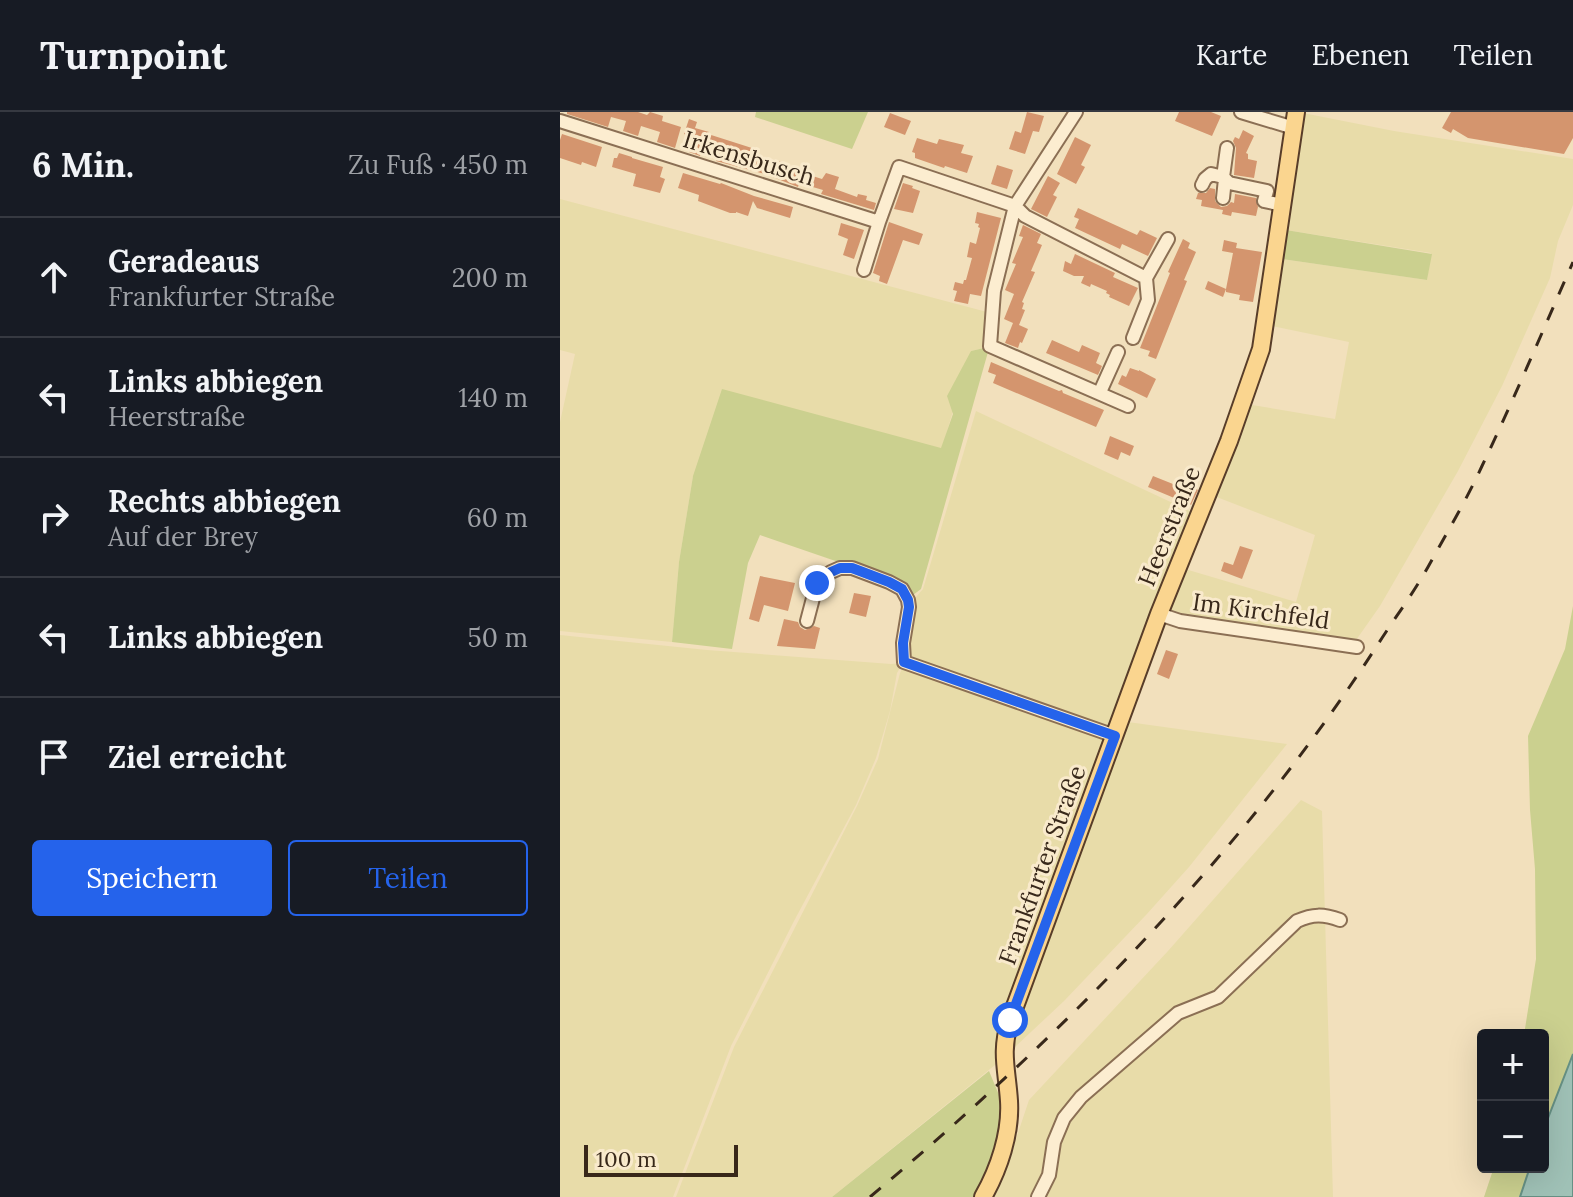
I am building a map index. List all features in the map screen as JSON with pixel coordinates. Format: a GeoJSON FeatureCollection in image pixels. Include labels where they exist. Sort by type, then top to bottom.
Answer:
{"type":"FeatureCollection","features":[{"type":"Feature","properties":{"kind":"main road","name":"Heerstraße"},"geometry":{"type":"LineString","coordinates":[[1115,736],[1159,614],[1229,441],[1261,349],[1295,120]]}},
{"type":"Feature","properties":{"kind":"main road","name":"Frankfurter Straße"},"geometry":{"type":"LineString","coordinates":[[983,1197],[999,1162],[1006,1135],[1009,1111],[1004,1057],[1006,1034],[1115,736]]}},
{"type":"Feature","properties":{"kind":"street"},"geometry":{"type":"LineString","coordinates":[[1076,112],[1015,206],[994,291],[990,346],[1128,406]]}},
{"type":"Feature","properties":{"kind":"street"},"geometry":{"type":"LineString","coordinates":[[1241,112],[1295,120]]}},
{"type":"Feature","properties":{"kind":"street","name":"Irkensbusch"},"geometry":{"type":"LineString","coordinates":[[560,121],[879,222]]}},
{"type":"Feature","properties":{"kind":"street"},"geometry":{"type":"LineString","coordinates":[[1223,198],[1227,148]]}},
{"type":"Feature","properties":{"kind":"street"},"geometry":{"type":"LineString","coordinates":[[864,270],[899,167],[1015,206],[1025,216],[1146,278]]}},
{"type":"Feature","properties":{"kind":"street"},"geometry":{"type":"LineString","coordinates":[[1202,185],[1211,174],[1229,183],[1267,191],[1264,201],[1283,205]]}},
{"type":"Feature","properties":{"kind":"street"},"geometry":{"type":"LineString","coordinates":[[1133,338],[1148,300],[1146,278],[1168,239]]}},
{"type":"Feature","properties":{"kind":"street"},"geometry":{"type":"LineString","coordinates":[[1100,392],[1118,352]]}},
{"type":"Feature","properties":{"kind":"street"},"geometry":{"type":"LineString","coordinates":[[807,621],[817,583],[840,568],[852,568],[902,589],[909,607],[903,643],[904,662],[1115,736]]}},
{"type":"Feature","properties":{"kind":"street","name":"Im Kirchfeld"},"geometry":{"type":"LineString","coordinates":[[1159,614],[1180,621],[1357,647]]}},
{"type":"Feature","properties":{"kind":"street"},"geometry":{"type":"LineString","coordinates":[[1038,1197],[1049,1175],[1054,1142],[1064,1118],[1081,1097],[1178,1013],[1218,997],[1297,921],[1311,915],[1327,915],[1340,920]]}},
{"type":"Feature","properties":{"kind":"shaded area"},"geometry":{"type":"Polygon","coordinates":[[[1303,113],[1394,131],[1573,159],[1573,205],[1558,241],[1550,278],[1502,386],[1458,471],[1380,606],[1354,643],[1192,618],[1170,611],[1185,569],[1296,602],[1315,535],[1214,496],[1252,405],[1335,419],[1349,342],[1272,326],[1282,259],[1427,280],[1431,253],[1286,230],[1303,113]]]}},
{"type":"Feature","properties":{"kind":"shaded area"},"geometry":{"type":"Polygon","coordinates":[[[560,199],[987,312],[984,348],[971,351],[942,448],[693,476],[679,562],[672,642],[560,631],[560,422],[575,354],[560,350],[560,199]]]}},
{"type":"Feature","properties":{"kind":"shaded area"},"geometry":{"type":"Polygon","coordinates":[[[976,411],[1192,512],[1115,722],[1108,726],[912,665],[904,643],[910,600],[923,589],[976,411]]]}},
{"type":"Feature","properties":{"kind":"shaded area"},"geometry":{"type":"Polygon","coordinates":[[[560,635],[707,650],[903,663],[897,673],[876,758],[856,805],[731,1046],[673,1197],[560,1197],[560,635]]]}},
{"type":"Feature","properties":{"kind":"shaded area"},"geometry":{"type":"Polygon","coordinates":[[[905,663],[1106,741],[996,1042],[995,1065],[832,1197],[676,1197],[734,1047],[878,759],[905,663]]]}},
{"type":"Feature","properties":{"kind":"shaded area"},"geometry":{"type":"Polygon","coordinates":[[[1128,722],[1287,744],[1189,867],[1146,915],[1014,1048],[1014,1038],[1026,1001],[1128,722]]]}},
{"type":"Feature","properties":{"kind":"shaded area"},"geometry":{"type":"Polygon","coordinates":[[[1301,800],[1322,811],[1333,1197],[989,1197],[1013,1148],[1029,1100],[1168,951],[1301,800]]]}},
{"type":"Feature","properties":{"kind":"green space"},"geometry":{"type":"Polygon","coordinates":[[[756,112],[868,112],[852,149],[755,117],[756,112]]]}},
{"type":"Feature","properties":{"kind":"green space"},"geometry":{"type":"Polygon","coordinates":[[[1286,230],[1432,254],[1427,280],[1282,259],[1286,230]]]}},
{"type":"Feature","properties":{"kind":"green space"},"geometry":{"type":"Polygon","coordinates":[[[984,348],[988,352],[921,589],[909,598],[850,566],[760,535],[748,563],[732,649],[672,642],[679,562],[693,476],[722,389],[941,448],[953,414],[947,396],[971,351],[984,348]]]}},
{"type":"Feature","properties":{"kind":"green space"},"geometry":{"type":"Polygon","coordinates":[[[1573,606],[1573,1197],[1484,1197],[1492,1173],[1549,1173],[1549,1029],[1525,1029],[1536,959],[1528,736],[1565,649],[1573,606]]]}},
{"type":"Feature","properties":{"kind":"green space"},"geometry":{"type":"Polygon","coordinates":[[[989,1071],[1004,1107],[987,1184],[980,1197],[832,1197],[989,1071]]]}},
{"type":"Feature","properties":{"kind":"water"},"geometry":{"type":"Polygon","coordinates":[[[1573,1054],[1573,1197],[1520,1197],[1528,1173],[1549,1173],[1549,1116],[1573,1054]]]}},
{"type":"Feature","properties":{"kind":"building"},"geometry":{"type":"Polygon","coordinates":[[[567,112],[638,112],[647,115],[650,112],[663,116],[662,121],[681,127],[675,148],[657,142],[660,132],[641,126],[638,136],[623,131],[626,121],[611,117],[608,127],[567,112]]]}},
{"type":"Feature","properties":{"kind":"building"},"geometry":{"type":"Polygon","coordinates":[[[1027,112],[1044,116],[1039,132],[1033,131],[1025,154],[1009,149],[1015,131],[1021,133],[1027,112]]]}},
{"type":"Feature","properties":{"kind":"building"},"geometry":{"type":"Polygon","coordinates":[[[1179,112],[1211,112],[1221,116],[1212,136],[1175,121],[1179,112]]]}},
{"type":"Feature","properties":{"kind":"building"},"geometry":{"type":"Polygon","coordinates":[[[1451,112],[1573,112],[1573,138],[1564,154],[1468,138],[1453,129],[1451,133],[1442,128],[1451,112]]]}},
{"type":"Feature","properties":{"kind":"building"},"geometry":{"type":"Polygon","coordinates":[[[890,113],[911,121],[905,135],[884,127],[890,113]]]}},
{"type":"Feature","properties":{"kind":"building"},"geometry":{"type":"Polygon","coordinates":[[[689,119],[697,122],[695,128],[755,149],[753,154],[782,162],[781,166],[822,179],[826,173],[839,177],[835,189],[857,197],[858,194],[867,196],[866,200],[876,203],[874,210],[821,194],[823,190],[799,183],[798,187],[765,174],[716,161],[719,151],[703,146],[700,156],[689,152],[694,137],[684,134],[689,119]]]}},
{"type":"Feature","properties":{"kind":"building"},"geometry":{"type":"Polygon","coordinates":[[[1243,130],[1254,136],[1246,153],[1248,159],[1257,161],[1254,178],[1234,175],[1236,148],[1233,141],[1235,137],[1239,139],[1243,130]]]}},
{"type":"Feature","properties":{"kind":"building"},"geometry":{"type":"Polygon","coordinates":[[[562,134],[602,147],[596,167],[560,158],[562,134]]]}},
{"type":"Feature","properties":{"kind":"building"},"geometry":{"type":"Polygon","coordinates":[[[1075,137],[1091,145],[1076,184],[1057,174],[1075,137]]]}},
{"type":"Feature","properties":{"kind":"building"},"geometry":{"type":"Polygon","coordinates":[[[917,138],[937,144],[939,139],[964,145],[961,153],[973,156],[967,173],[915,158],[912,152],[917,138]]]}},
{"type":"Feature","properties":{"kind":"building"},"geometry":{"type":"Polygon","coordinates":[[[619,153],[663,167],[660,177],[665,179],[660,193],[633,186],[636,174],[612,167],[619,153]]]}},
{"type":"Feature","properties":{"kind":"building"},"geometry":{"type":"Polygon","coordinates":[[[997,165],[1013,170],[1007,189],[991,184],[997,165]]]}},
{"type":"Feature","properties":{"kind":"building"},"geometry":{"type":"Polygon","coordinates":[[[683,173],[793,207],[790,218],[757,208],[753,201],[748,216],[698,201],[699,195],[678,188],[683,173]]]}},
{"type":"Feature","properties":{"kind":"building"},"geometry":{"type":"Polygon","coordinates":[[[1048,176],[1060,183],[1047,217],[1031,209],[1048,176]]]}},
{"type":"Feature","properties":{"kind":"building"},"geometry":{"type":"Polygon","coordinates":[[[903,183],[920,191],[913,213],[894,209],[903,183]]]}},
{"type":"Feature","properties":{"kind":"building"},"geometry":{"type":"Polygon","coordinates":[[[1210,188],[1215,189],[1215,201],[1221,207],[1234,203],[1235,194],[1256,198],[1256,216],[1232,212],[1231,216],[1222,214],[1223,210],[1201,206],[1202,200],[1196,199],[1198,193],[1206,193],[1210,188]]]}},
{"type":"Feature","properties":{"kind":"building"},"geometry":{"type":"Polygon","coordinates":[[[1078,208],[1137,235],[1140,230],[1157,238],[1148,256],[1122,244],[1120,249],[1075,228],[1079,219],[1074,217],[1078,208]]]}},
{"type":"Feature","properties":{"kind":"building"},"geometry":{"type":"Polygon","coordinates":[[[977,212],[1001,218],[981,296],[970,294],[968,304],[954,301],[957,291],[953,290],[955,282],[963,284],[966,280],[972,258],[967,257],[970,242],[976,244],[980,228],[975,223],[977,212]]]}},
{"type":"Feature","properties":{"kind":"building"},"geometry":{"type":"Polygon","coordinates":[[[889,222],[923,234],[919,245],[903,240],[887,284],[879,281],[880,276],[873,273],[889,222]]]}},
{"type":"Feature","properties":{"kind":"building"},"geometry":{"type":"Polygon","coordinates":[[[841,223],[864,230],[854,259],[843,255],[848,239],[838,235],[841,223]]]}},
{"type":"Feature","properties":{"kind":"building"},"geometry":{"type":"Polygon","coordinates":[[[1023,225],[1041,234],[1037,243],[1042,245],[1022,302],[1022,309],[1025,310],[1019,325],[1028,329],[1018,348],[1005,343],[1013,323],[1004,319],[1014,294],[1005,290],[1016,264],[1012,263],[1023,237],[1019,236],[1023,225]]]}},
{"type":"Feature","properties":{"kind":"building"},"geometry":{"type":"Polygon","coordinates":[[[1183,239],[1190,243],[1188,248],[1196,252],[1156,359],[1148,356],[1150,351],[1140,348],[1183,239]]]}},
{"type":"Feature","properties":{"kind":"building"},"geometry":{"type":"Polygon","coordinates":[[[1224,240],[1237,243],[1236,248],[1262,252],[1253,302],[1239,300],[1240,295],[1226,292],[1233,253],[1222,251],[1224,240]]]}},
{"type":"Feature","properties":{"kind":"building"},"geometry":{"type":"Polygon","coordinates":[[[1075,254],[1138,288],[1129,306],[1109,297],[1107,291],[1081,283],[1084,276],[1063,271],[1065,261],[1071,264],[1075,254]]]}},
{"type":"Feature","properties":{"kind":"building"},"geometry":{"type":"Polygon","coordinates":[[[1208,281],[1226,289],[1223,297],[1205,289],[1208,281]]]}},
{"type":"Feature","properties":{"kind":"building"},"geometry":{"type":"Polygon","coordinates":[[[1052,340],[1079,352],[1082,345],[1100,353],[1096,363],[1102,366],[1098,375],[1046,353],[1052,340]]]}},
{"type":"Feature","properties":{"kind":"building"},"geometry":{"type":"Polygon","coordinates":[[[991,362],[1104,410],[1096,427],[993,383],[996,375],[988,372],[991,362]]]}},
{"type":"Feature","properties":{"kind":"building"},"geometry":{"type":"Polygon","coordinates":[[[1130,368],[1156,379],[1147,398],[1118,384],[1130,368]]]}},
{"type":"Feature","properties":{"kind":"building"},"geometry":{"type":"Polygon","coordinates":[[[1110,436],[1134,446],[1130,456],[1121,452],[1118,460],[1104,454],[1110,436]]]}},
{"type":"Feature","properties":{"kind":"building"},"geometry":{"type":"Polygon","coordinates":[[[1153,476],[1198,490],[1191,505],[1148,487],[1153,476]]]}},
{"type":"Feature","properties":{"kind":"building"},"geometry":{"type":"Polygon","coordinates":[[[1240,546],[1253,550],[1242,579],[1221,571],[1224,562],[1233,565],[1240,546]]]}},
{"type":"Feature","properties":{"kind":"building"},"geometry":{"type":"Polygon","coordinates":[[[760,576],[795,583],[788,611],[764,605],[759,622],[749,619],[760,576]]]}},
{"type":"Feature","properties":{"kind":"building"},"geometry":{"type":"Polygon","coordinates":[[[854,593],[871,596],[866,617],[849,613],[854,593]]]}},
{"type":"Feature","properties":{"kind":"building"},"geometry":{"type":"Polygon","coordinates":[[[784,619],[798,622],[805,630],[814,626],[820,628],[815,649],[777,646],[784,619]]]}},
{"type":"Feature","properties":{"kind":"building"},"geometry":{"type":"Polygon","coordinates":[[[1166,650],[1178,654],[1169,679],[1157,674],[1166,650]]]}},
{"type":"Feature","properties":{"kind":"railway"},"geometry":{"type":"LineString","coordinates":[[870,1197],[942,1135],[1081,1005],[1211,866],[1271,793],[1328,717],[1417,585],[1463,505],[1573,262]]}},
{"type":"Feature","properties":{"kind":"route"},"geometry":{"type":"LineString","coordinates":[[817,583],[840,568],[852,568],[889,582],[902,589],[908,600],[904,662],[1115,736],[1010,1020]]}}]}
